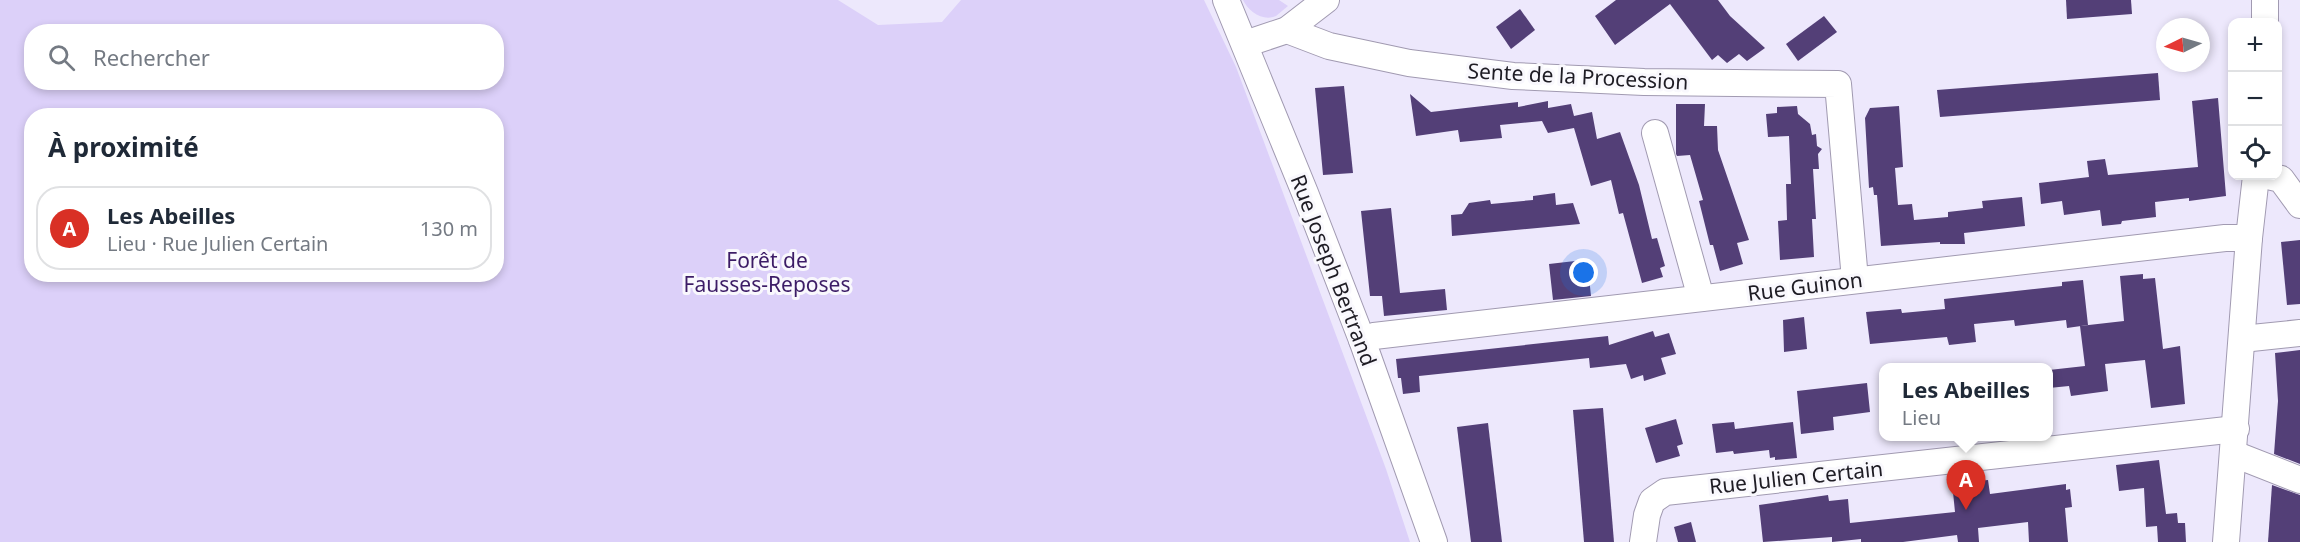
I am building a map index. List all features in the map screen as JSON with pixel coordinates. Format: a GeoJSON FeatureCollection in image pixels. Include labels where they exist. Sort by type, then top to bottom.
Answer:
{"type":"FeatureCollection","features":[{"type":"Feature","properties":{"kind":"street","name":"Rue Joseph Bertrand"},"geometry":{"type":"LineString","coordinates":[[1226,0],[1362,340],[1434,542]]}},
{"type":"Feature","properties":{"kind":"street"},"geometry":{"type":"LineString","coordinates":[[1245,44],[1287,30],[1326,0]]}},
{"type":"Feature","properties":{"kind":"street"},"geometry":{"type":"LineString","coordinates":[[2265,0],[2265,18]]}},
{"type":"Feature","properties":{"kind":"street","name":"Sente de la Procession"},"geometry":{"type":"LineString","coordinates":[[1287,30],[1329,46],[1409,63],[1513,76],[1644,82],[1838,84],[1855,280]]}},
{"type":"Feature","properties":{"kind":"street"},"geometry":{"type":"LineString","coordinates":[[1655,133],[1701,298]]}},
{"type":"Feature","properties":{"kind":"street"},"geometry":{"type":"LineString","coordinates":[[2226,542],[2249,238],[2256,180]]}},
{"type":"Feature","properties":{"kind":"street"},"geometry":{"type":"LineString","coordinates":[[2282,180],[2300,205]]}},
{"type":"Feature","properties":{"kind":"street","name":"Rue Guinon"},"geometry":{"type":"LineString","coordinates":[[1362,340],[1395,333],[1855,280],[2213,239],[2249,238]]}},
{"type":"Feature","properties":{"kind":"street"},"geometry":{"type":"LineString","coordinates":[[2242,339],[2300,333]]}},
{"type":"Feature","properties":{"kind":"street"},"geometry":{"type":"LineString","coordinates":[[2235,441],[2300,480]]}},
{"type":"Feature","properties":{"kind":"street","name":"Rue Julien Certain"},"geometry":{"type":"LineString","coordinates":[[1643,542],[1647,515],[1652,501],[1665,492],[2235,441]]}},
{"type":"Feature","properties":{"kind":"green space","name":"Forêt de Fausses-Reposes"},"geometry":{"type":"Polygon","coordinates":[[[0,0],[838,0],[878,25],[942,22],[961,0],[1204,0],[1236,67],[1386,469],[1410,542],[0,542],[0,0]]]}},
{"type":"Feature","properties":{"kind":"green space"},"geometry":{"type":"Polygon","coordinates":[[[1243,0],[1279,0],[1288,6],[1276,16],[1266,18],[1248,8],[1243,0]]]}},
{"type":"Feature","properties":{"kind":"building"},"geometry":{"type":"Polygon","coordinates":[[[1616,0],[1718,0],[1730,16],[1765,48],[1747,61],[1739,54],[1727,63],[1718,55],[1712,60],[1670,4],[1615,45],[1595,16],[1616,0]]]}},
{"type":"Feature","properties":{"kind":"building"},"geometry":{"type":"Polygon","coordinates":[[[2066,0],[2131,0],[2132,14],[2067,19],[2066,0]]]}},
{"type":"Feature","properties":{"kind":"building"},"geometry":{"type":"Polygon","coordinates":[[[1520,9],[1535,30],[1511,49],[1496,27],[1520,9]]]}},
{"type":"Feature","properties":{"kind":"building"},"geometry":{"type":"Polygon","coordinates":[[[1824,16],[1837,32],[1798,61],[1786,44],[1824,16]]]}},
{"type":"Feature","properties":{"kind":"building"},"geometry":{"type":"Polygon","coordinates":[[[2158,73],[2160,100],[1940,117],[1937,90],[2158,73]]]}},
{"type":"Feature","properties":{"kind":"building"},"geometry":{"type":"Polygon","coordinates":[[[1344,86],[1353,173],[1323,175],[1315,88],[1344,86]]]}},
{"type":"Feature","properties":{"kind":"building"},"geometry":{"type":"Polygon","coordinates":[[[1410,94],[1431,112],[1518,102],[1518,107],[1548,101],[1548,108],[1571,104],[1574,116],[1592,112],[1597,139],[1620,132],[1639,185],[1652,239],[1657,238],[1665,266],[1660,268],[1663,277],[1642,283],[1623,213],[1619,214],[1611,180],[1591,186],[1574,128],[1548,133],[1542,121],[1500,125],[1502,138],[1460,142],[1458,130],[1416,136],[1410,94]]]}},
{"type":"Feature","properties":{"kind":"building"},"geometry":{"type":"Polygon","coordinates":[[[2218,98],[2226,196],[2189,201],[2189,198],[2155,202],[2156,217],[2102,226],[2100,210],[2064,215],[2062,201],[2041,204],[2039,183],[2089,177],[2087,161],[2105,159],[2108,175],[2198,167],[2192,101],[2218,98]]]}},
{"type":"Feature","properties":{"kind":"building"},"geometry":{"type":"Polygon","coordinates":[[[1676,104],[1705,104],[1704,126],[1717,126],[1718,150],[1749,240],[1737,243],[1743,264],[1720,271],[1713,245],[1710,245],[1699,201],[1703,200],[1690,155],[1677,156],[1676,154],[1676,104]]]}},
{"type":"Feature","properties":{"kind":"building"},"geometry":{"type":"Polygon","coordinates":[[[1797,106],[1798,114],[1810,124],[1812,135],[1816,134],[1817,146],[1822,149],[1818,154],[1819,169],[1813,169],[1816,219],[1812,219],[1814,257],[1780,260],[1778,221],[1787,220],[1786,184],[1791,184],[1789,136],[1768,137],[1766,114],[1777,113],[1777,107],[1797,106]]]}},
{"type":"Feature","properties":{"kind":"building"},"geometry":{"type":"Polygon","coordinates":[[[1899,106],[1903,167],[1895,168],[1898,205],[1912,204],[1914,220],[1948,217],[1948,212],[1983,208],[1982,201],[2022,197],[2025,226],[1964,233],[1965,244],[1940,244],[1940,242],[1881,246],[1877,195],[1874,195],[1873,187],[1869,188],[1865,118],[1870,108],[1899,106]]]}},
{"type":"Feature","properties":{"kind":"building"},"geometry":{"type":"Polygon","coordinates":[[[1555,193],[1556,205],[1573,203],[1580,224],[1452,236],[1451,215],[1462,214],[1469,203],[1490,200],[1491,204],[1533,200],[1533,196],[1555,193]]]}},
{"type":"Feature","properties":{"kind":"building"},"geometry":{"type":"Polygon","coordinates":[[[1391,208],[1400,293],[1445,289],[1447,310],[1384,316],[1382,296],[1370,296],[1361,211],[1391,208]]]}},
{"type":"Feature","properties":{"kind":"building"},"geometry":{"type":"Polygon","coordinates":[[[2300,240],[2300,304],[2287,305],[2281,242],[2300,240]]]}},
{"type":"Feature","properties":{"kind":"building"},"geometry":{"type":"Polygon","coordinates":[[[1575,261],[1577,278],[1589,277],[1591,296],[1553,300],[1549,264],[1575,261]]]}},
{"type":"Feature","properties":{"kind":"building"},"geometry":{"type":"Polygon","coordinates":[[[2143,274],[2143,279],[2155,278],[2163,349],[2180,346],[2185,404],[2151,408],[2145,360],[2105,364],[2108,391],[2071,396],[2069,386],[2053,388],[2053,370],[2085,366],[2080,326],[2124,321],[2120,276],[2143,274]]]}},
{"type":"Feature","properties":{"kind":"building"},"geometry":{"type":"Polygon","coordinates":[[[2083,280],[2088,325],[2067,328],[2066,320],[2015,326],[2014,320],[1974,324],[1976,342],[1949,345],[1947,337],[1870,344],[1866,312],[1901,309],[1902,313],[1945,309],[1944,299],[2062,286],[2062,282],[2083,280]]]}},
{"type":"Feature","properties":{"kind":"building"},"geometry":{"type":"Polygon","coordinates":[[[1804,317],[1807,349],[1784,352],[1783,320],[1804,317]]]}},
{"type":"Feature","properties":{"kind":"building"},"geometry":{"type":"Polygon","coordinates":[[[1653,331],[1655,337],[1669,333],[1676,354],[1661,358],[1666,374],[1644,381],[1643,375],[1631,379],[1626,364],[1590,368],[1589,358],[1419,376],[1420,392],[1403,394],[1401,378],[1398,378],[1396,359],[1608,336],[1609,345],[1653,331]]]}},
{"type":"Feature","properties":{"kind":"building"},"geometry":{"type":"Polygon","coordinates":[[[2300,350],[2300,464],[2274,454],[2278,401],[2275,353],[2300,350]]]}},
{"type":"Feature","properties":{"kind":"building"},"geometry":{"type":"Polygon","coordinates":[[[1867,383],[1870,412],[1833,417],[1834,430],[1801,434],[1797,391],[1867,383]]]}},
{"type":"Feature","properties":{"kind":"building"},"geometry":{"type":"Polygon","coordinates":[[[1603,408],[1614,542],[1584,542],[1573,410],[1603,408]]]}},
{"type":"Feature","properties":{"kind":"building"},"geometry":{"type":"Polygon","coordinates":[[[1676,419],[1683,444],[1677,446],[1680,456],[1656,463],[1645,428],[1676,419]]]}},
{"type":"Feature","properties":{"kind":"building"},"geometry":{"type":"Polygon","coordinates":[[[1734,422],[1735,429],[1793,422],[1797,458],[1775,460],[1775,457],[1770,458],[1769,450],[1734,454],[1733,451],[1716,453],[1712,424],[1734,422]]]}},
{"type":"Feature","properties":{"kind":"building"},"geometry":{"type":"Polygon","coordinates":[[[1488,423],[1502,542],[1471,542],[1457,427],[1488,423]]]}},
{"type":"Feature","properties":{"kind":"building"},"geometry":{"type":"Polygon","coordinates":[[[2159,460],[2166,514],[2177,513],[2178,523],[2185,523],[2186,542],[2158,542],[2157,526],[2146,527],[2144,488],[2119,491],[2116,465],[2159,460]]]}},
{"type":"Feature","properties":{"kind":"building"},"geometry":{"type":"Polygon","coordinates":[[[1988,480],[1990,494],[2066,484],[2066,490],[2070,489],[2072,507],[2065,508],[2068,542],[2029,542],[2028,522],[1978,528],[1979,542],[1958,542],[1957,535],[1903,542],[1861,542],[1861,539],[1832,542],[1832,537],[1763,542],[1759,505],[1828,495],[1829,501],[1848,499],[1850,523],[1955,512],[1953,492],[1960,491],[1959,483],[1988,480]]]}},
{"type":"Feature","properties":{"kind":"building"},"geometry":{"type":"Polygon","coordinates":[[[2272,485],[2300,495],[2300,542],[2268,542],[2272,485]]]}},
{"type":"Feature","properties":{"kind":"building"},"geometry":{"type":"Polygon","coordinates":[[[1691,522],[1696,542],[1678,542],[1674,527],[1691,522]]]}},
{"type":"Feature","properties":{"kind":"place","name":"Les Abeilles"},"geometry":{"type":"Point","coordinates":[1966,510]}}]}
